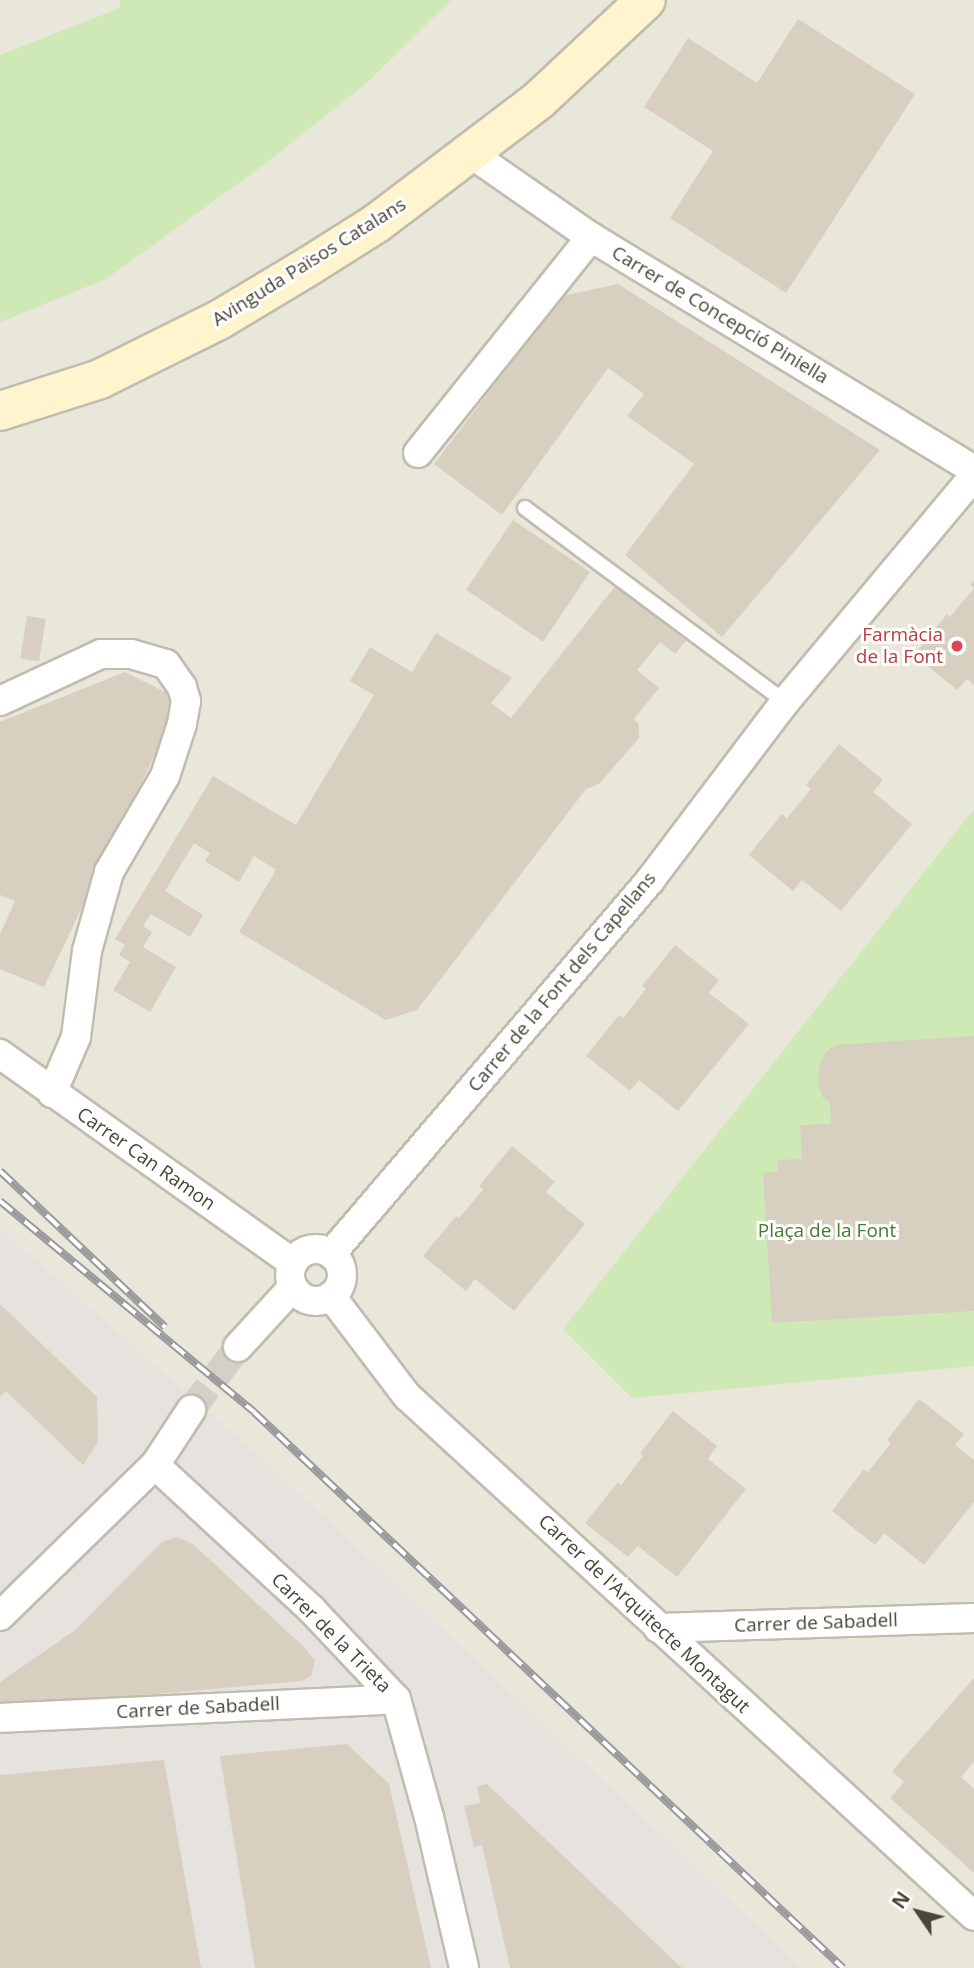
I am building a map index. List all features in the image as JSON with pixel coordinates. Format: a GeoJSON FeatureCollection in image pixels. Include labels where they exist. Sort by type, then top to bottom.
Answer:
{"type":"FeatureCollection","features":[{"type":"Feature","properties":{"kind":"street","name":"Avinguda Països Catalans"},"geometry":{"type":"LineString","coordinates":[[0,411],[100,379],[219,320],[377,223],[539,100],[646,0]]}},
{"type":"Feature","properties":{"kind":"street","name":"Carrer de Concepció Piniella"},"geometry":{"type":"LineString","coordinates":[[470,153],[591,237],[974,470]]}},
{"type":"Feature","properties":{"kind":"street"},"geometry":{"type":"LineString","coordinates":[[418,453],[591,237]]}},
{"type":"Feature","properties":{"kind":"street","name":"Carrer de la Font dels Capellans"},"geometry":{"type":"LineString","coordinates":[[331,1254],[651,879],[785,702],[974,476]]}},
{"type":"Feature","properties":{"kind":"street"},"geometry":{"type":"LineString","coordinates":[[0,701],[101,654],[121,654],[166,664],[182,687],[186,701],[182,724],[165,776],[109,872],[87,951],[76,1037],[52,1093]]}},
{"type":"Feature","properties":{"kind":"street","name":"Carrer Can Ramon"},"geometry":{"type":"LineString","coordinates":[[0,1054],[293,1275]]}},
{"type":"Feature","properties":{"kind":"street"},"geometry":{"type":"LineString","coordinates":[[238,1347],[293,1275],[299,1256],[312,1250],[331,1254],[338,1261],[340,1285],[331,1296],[312,1300],[299,1294],[293,1275]]}},
{"type":"Feature","properties":{"kind":"street","name":"Carrer de l'Arquitecte Montagut"},"geometry":{"type":"LineString","coordinates":[[331,1296],[407,1396],[974,1916]]}},
{"type":"Feature","properties":{"kind":"street"},"geometry":{"type":"LineString","coordinates":[[0,1616],[155,1465],[191,1410]]}},
{"type":"Feature","properties":{"kind":"street","name":"Carrer de la Trieta"},"geometry":{"type":"LineString","coordinates":[[155,1465],[312,1610],[396,1699],[429,1817],[464,1968]]}},
{"type":"Feature","properties":{"kind":"street","name":"Carrer de Sabadell"},"geometry":{"type":"LineString","coordinates":[[657,1628],[974,1618]]}},
{"type":"Feature","properties":{"kind":"street","name":"Carrer de Sabadell"},"geometry":{"type":"LineString","coordinates":[[0,1718],[396,1699]]}},
{"type":"Feature","properties":{"kind":"lane"},"geometry":{"type":"LineString","coordinates":[[524,508],[785,702]]}},
{"type":"Feature","properties":{"kind":"shaded area"},"geometry":{"type":"Polygon","coordinates":[[[0,0],[974,0],[974,1968],[803,1968],[284,1478],[0,1228],[0,0]]]}},
{"type":"Feature","properties":{"kind":"shaded area"},"geometry":{"type":"Polygon","coordinates":[[[0,1228],[284,1478],[803,1968],[0,1968],[0,1228]]]}},
{"type":"Feature","properties":{"kind":"green space"},"geometry":{"type":"Polygon","coordinates":[[[120,0],[451,0],[369,81],[261,167],[106,279],[0,322],[0,55],[120,8],[120,0]]]}},
{"type":"Feature","properties":{"kind":"green space","name":"Plaça de la Font"},"geometry":{"type":"Polygon","coordinates":[[[974,809],[974,1366],[632,1398],[563,1329],[974,809]]]}},
{"type":"Feature","properties":{"kind":"building"},"geometry":{"type":"Polygon","coordinates":[[[798,19],[915,94],[786,293],[670,218],[713,151],[644,107],[688,38],[757,83],[798,19]]]}},
{"type":"Feature","properties":{"kind":"building"},"geometry":{"type":"Polygon","coordinates":[[[618,284],[880,450],[722,637],[625,555],[694,464],[627,416],[644,394],[608,368],[502,515],[434,464],[562,296],[618,284]]]}},
{"type":"Feature","properties":{"kind":"building"},"geometry":{"type":"Polygon","coordinates":[[[513,520],[590,572],[543,642],[466,590],[513,520]]]}},
{"type":"Feature","properties":{"kind":"building"},"geometry":{"type":"Polygon","coordinates":[[[616,585],[686,641],[675,654],[660,642],[637,670],[659,688],[634,719],[639,724],[639,738],[599,784],[586,789],[417,1010],[386,1020],[239,932],[276,870],[254,856],[239,882],[205,861],[210,853],[194,843],[165,891],[203,915],[190,937],[151,914],[143,926],[152,932],[143,947],[176,967],[150,1012],[113,990],[130,962],[119,955],[125,945],[115,939],[213,776],[296,825],[374,695],[350,681],[370,647],[412,672],[436,633],[512,678],[491,703],[511,718],[616,585]]]}},
{"type":"Feature","properties":{"kind":"building"},"geometry":{"type":"Polygon","coordinates":[[[974,588],[974,685],[967,679],[957,690],[914,655],[947,614],[950,617],[974,588]]]}},
{"type":"Feature","properties":{"kind":"building"},"geometry":{"type":"Polygon","coordinates":[[[27,616],[46,619],[39,661],[20,658],[27,616]]]}},
{"type":"Feature","properties":{"kind":"building"},"geometry":{"type":"Polygon","coordinates":[[[125,672],[181,700],[44,987],[0,969],[0,934],[15,901],[0,895],[0,722],[125,672]]]}},
{"type":"Feature","properties":{"kind":"building"},"geometry":{"type":"Polygon","coordinates":[[[839,744],[883,780],[873,792],[912,824],[841,911],[802,880],[793,891],[749,855],[782,814],[787,818],[811,789],[806,785],[839,744]]]}},
{"type":"Feature","properties":{"kind":"building"},"geometry":{"type":"Polygon","coordinates":[[[675,945],[719,980],[709,993],[749,1024],[678,1111],[639,1080],[630,1091],[586,1056],[619,1015],[623,1018],[646,989],[642,986],[675,945]]]}},
{"type":"Feature","properties":{"kind":"building"},"geometry":{"type":"Polygon","coordinates":[[[974,1036],[974,1311],[772,1323],[763,1173],[778,1172],[777,1160],[802,1159],[800,1125],[831,1124],[830,1102],[823,1098],[818,1084],[819,1068],[825,1053],[835,1045],[974,1036]]]}},
{"type":"Feature","properties":{"kind":"building"},"geometry":{"type":"Polygon","coordinates":[[[512,1146],[555,1182],[546,1192],[585,1224],[514,1311],[475,1279],[466,1291],[423,1256],[456,1216],[459,1218],[483,1190],[479,1186],[512,1146]]]}},
{"type":"Feature","properties":{"kind":"building"},"geometry":{"type":"Polygon","coordinates":[[[0,1304],[97,1397],[98,1442],[83,1465],[6,1391],[0,1397],[0,1304]]]}},
{"type":"Feature","properties":{"kind":"building"},"geometry":{"type":"Polygon","coordinates":[[[919,1399],[964,1434],[955,1445],[974,1460],[974,1502],[924,1565],[884,1533],[875,1545],[832,1511],[864,1469],[868,1472],[891,1443],[887,1440],[919,1399]]]}},
{"type":"Feature","properties":{"kind":"building"},"geometry":{"type":"Polygon","coordinates":[[[673,1411],[717,1446],[708,1459],[746,1489],[677,1577],[638,1546],[628,1557],[585,1523],[618,1482],[621,1485],[643,1456],[640,1453],[673,1411]]]}},
{"type":"Feature","properties":{"kind":"building"},"geometry":{"type":"Polygon","coordinates":[[[177,1537],[193,1544],[306,1649],[315,1661],[311,1676],[302,1681],[0,1708],[0,1682],[74,1631],[162,1542],[177,1537]]]}},
{"type":"Feature","properties":{"kind":"building"},"geometry":{"type":"Polygon","coordinates":[[[974,1678],[974,1762],[961,1777],[974,1789],[974,1873],[890,1798],[904,1782],[892,1771],[974,1678]]]}},
{"type":"Feature","properties":{"kind":"building"},"geometry":{"type":"Polygon","coordinates":[[[347,1744],[389,1784],[431,1968],[255,1968],[220,1756],[347,1744]]]}},
{"type":"Feature","properties":{"kind":"building"},"geometry":{"type":"Polygon","coordinates":[[[164,1760],[201,1968],[0,1968],[0,1775],[164,1760]]]}},
{"type":"Feature","properties":{"kind":"building"},"geometry":{"type":"Polygon","coordinates":[[[487,1784],[682,1968],[510,1968],[482,1845],[474,1847],[464,1806],[480,1803],[477,1786],[487,1784]]]}},
{"type":"Feature","properties":{"kind":"tunnel"},"geometry":{"type":"LineString","coordinates":[[191,1410],[238,1347]]}},
{"type":"Feature","properties":{"kind":"railway"},"geometry":{"type":"LineString","coordinates":[[0,1171],[165,1327]]}},
{"type":"Feature","properties":{"kind":"railway"},"geometry":{"type":"LineString","coordinates":[[0,1201],[254,1412],[843,1968]]}},
{"type":"Feature","properties":{"kind":"place","name":"Farmàcia de la Font"},"geometry":{"type":"Point","coordinates":[957,646]}}]}
